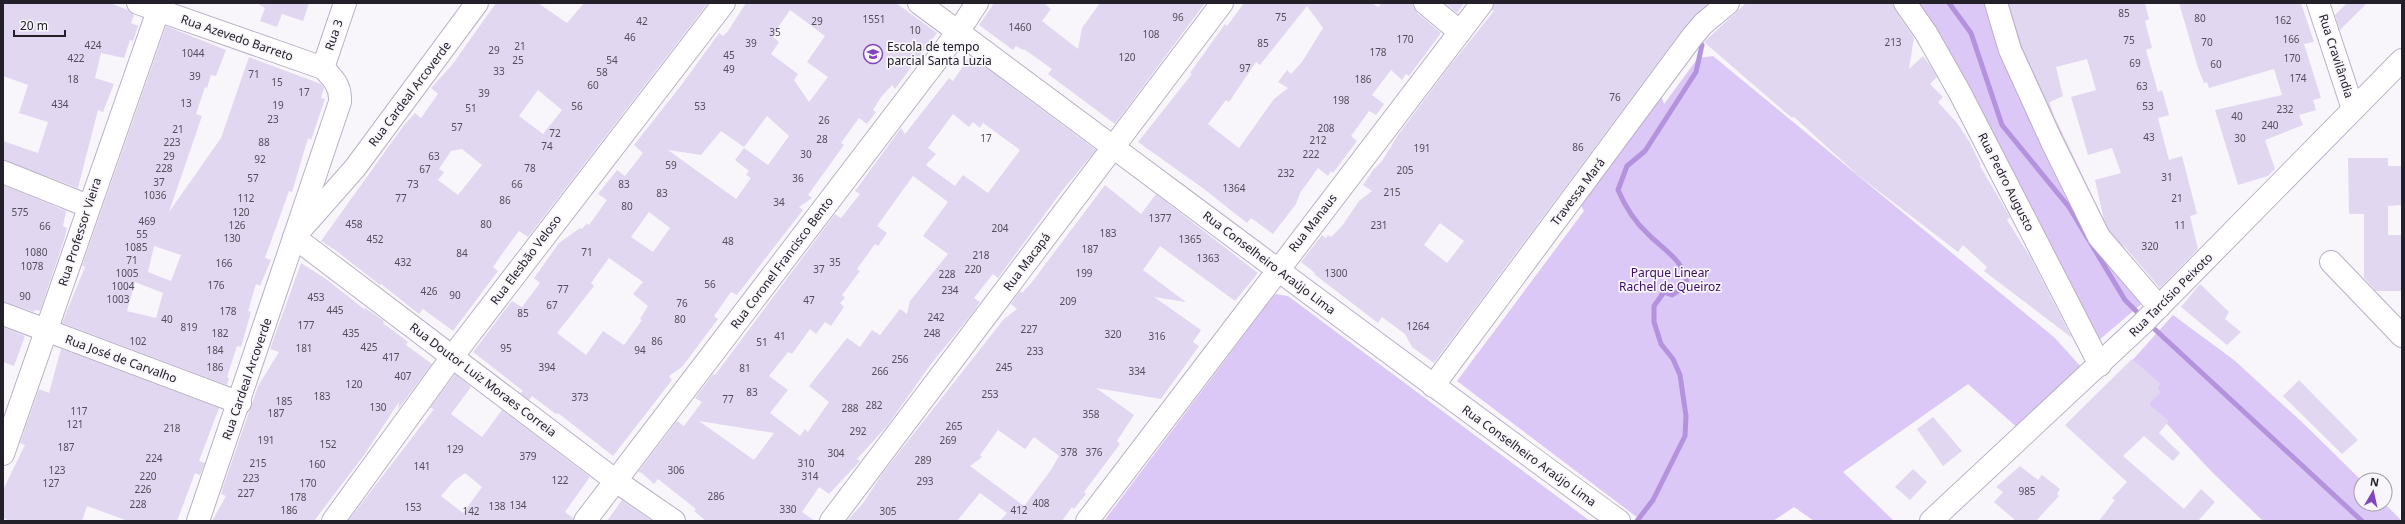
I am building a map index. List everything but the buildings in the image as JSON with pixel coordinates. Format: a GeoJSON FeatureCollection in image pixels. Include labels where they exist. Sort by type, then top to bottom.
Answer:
{"type":"FeatureCollection","features":[{"type":"Feature","properties":{"kind":"street","name":"Rua Azevedo Barreto"},"geometry":{"type":"LineString","coordinates":[[138,3],[158,10],[190,12],[328,73]]}},
{"type":"Feature","properties":{"kind":"street","name":"Rua 3"},"geometry":{"type":"LineString","coordinates":[[328,73],[345,3]]}},
{"type":"Feature","properties":{"kind":"street","name":"Rua Cardeal Arcoverde"},"geometry":{"type":"LineString","coordinates":[[294,237],[355,168],[477,3]]}},
{"type":"Feature","properties":{"kind":"street","name":"Rua Elesbão Veloso"},"geometry":{"type":"LineString","coordinates":[[333,521],[452,357],[724,3]]}},
{"type":"Feature","properties":{"kind":"street","name":"Rua Conselheiro Araújo Lima"},"geometry":{"type":"LineString","coordinates":[[919,3],[1433,386],[1619,521]]}},
{"type":"Feature","properties":{"kind":"street","name":"Rua Coronel Francisco Bento"},"geometry":{"type":"LineString","coordinates":[[585,521],[958,32],[977,3]]}},
{"type":"Feature","properties":{"kind":"street","name":"Rua Macapá"},"geometry":{"type":"LineString","coordinates":[[831,521],[1222,3]]}},
{"type":"Feature","properties":{"kind":"street"},"geometry":{"type":"LineString","coordinates":[[1425,3],[1460,32]]}},
{"type":"Feature","properties":{"kind":"street","name":"Rua Manaus"},"geometry":{"type":"LineString","coordinates":[[1087,521],[1482,3]]}},
{"type":"Feature","properties":{"kind":"street","name":"Travessa Mará"},"geometry":{"type":"LineString","coordinates":[[1433,386],[1692,37],[1703,24],[1728,3]]}},
{"type":"Feature","properties":{"kind":"street","name":"Rua Pedro Augusto"},"geometry":{"type":"LineString","coordinates":[[1905,3],[1926,33],[1960,93],[2100,365]]}},
{"type":"Feature","properties":{"kind":"street"},"geometry":{"type":"LineString","coordinates":[[1996,3],[2010,50],[2052,142],[2099,237],[2159,307]]}},
{"type":"Feature","properties":{"kind":"street","name":"Rua Cravilândia"},"geometry":{"type":"LineString","coordinates":[[2318,3],[2353,109]]}},
{"type":"Feature","properties":{"kind":"street","name":"Rua Professor Vieira"},"geometry":{"type":"LineString","coordinates":[[3,454],[47,332],[88,206],[158,10]]}},
{"type":"Feature","properties":{"kind":"street","name":"Rua Tarcísio Peixoto"},"geometry":{"type":"LineString","coordinates":[[1931,521],[2100,365],[2142,324],[2224,243],[2402,60]]}},
{"type":"Feature","properties":{"kind":"street","name":"Rua Cardeal Arcoverde"},"geometry":{"type":"LineString","coordinates":[[198,521],[240,403],[340,102],[341,92],[328,73]]}},
{"type":"Feature","properties":{"kind":"street"},"geometry":{"type":"LineString","coordinates":[[3,172],[88,206]]}},
{"type":"Feature","properties":{"kind":"street","name":"Rua Doutor Luiz Moraes Correia"},"geometry":{"type":"LineString","coordinates":[[294,237],[616,481],[674,521]]}},
{"type":"Feature","properties":{"kind":"street"},"geometry":{"type":"LineString","coordinates":[[2331,262],[2402,336]]}},
{"type":"Feature","properties":{"kind":"street","name":"Rua José de Carvalho"},"geometry":{"type":"LineString","coordinates":[[3,314],[47,332],[240,403]]}},
{"type":"Feature","properties":{"kind":"green space"},"geometry":{"type":"Polygon","coordinates":[[[1902,3],[2013,3],[2054,116],[2102,216],[2116,234],[2133,263],[2159,289],[2091,347],[1902,3]]]}},
{"type":"Feature","properties":{"kind":"green space","name":"Parque Linear Rachel de Queiroz"},"geometry":{"type":"Polygon","coordinates":[[[1713,56],[2055,338],[2082,368],[2020,430],[1968,384],[1843,472],[1894,521],[1814,521],[1794,507],[1773,521],[1642,521],[1457,381],[1584,211],[1580,204],[1661,95],[1664,104],[1698,58],[1713,56]]]}},
{"type":"Feature","properties":{"kind":"green space"},"geometry":{"type":"Polygon","coordinates":[[[1275,294],[1288,296],[1590,521],[1104,521],[1275,294]]]}},
{"type":"Feature","properties":{"kind":"green space"},"geometry":{"type":"Polygon","coordinates":[[[2173,315],[2234,360],[2305,425],[2353,472],[2353,512],[2393,512],[2402,521],[2263,521],[2212,472],[2120,374],[2173,315]]]}},
{"type":"Feature","properties":{"kind":"waterway"},"geometry":{"type":"LineString","coordinates":[[1949,3],[1971,33],[2002,125],[2069,207],[2125,300],[2141,316]]}},
{"type":"Feature","properties":{"kind":"waterway"},"geometry":{"type":"LineString","coordinates":[[1637,521],[1653,500],[1685,436],[1686,416],[1680,375],[1673,359],[1661,344],[1654,322],[1654,306],[1664,292],[1672,295],[1687,285],[1686,277],[1678,262],[1642,228],[1627,207],[1618,190],[1627,166],[1645,151],[1696,72],[1702,45]]}},
{"type":"Feature","properties":{"kind":"waterway"},"geometry":{"type":"LineString","coordinates":[[2148,323],[2362,521]]}},
{"type":"Feature","properties":{"kind":"place","name":"Escola de tempo parcial Santa Luzia"},"geometry":{"type":"Point","coordinates":[873,54]}}]}
